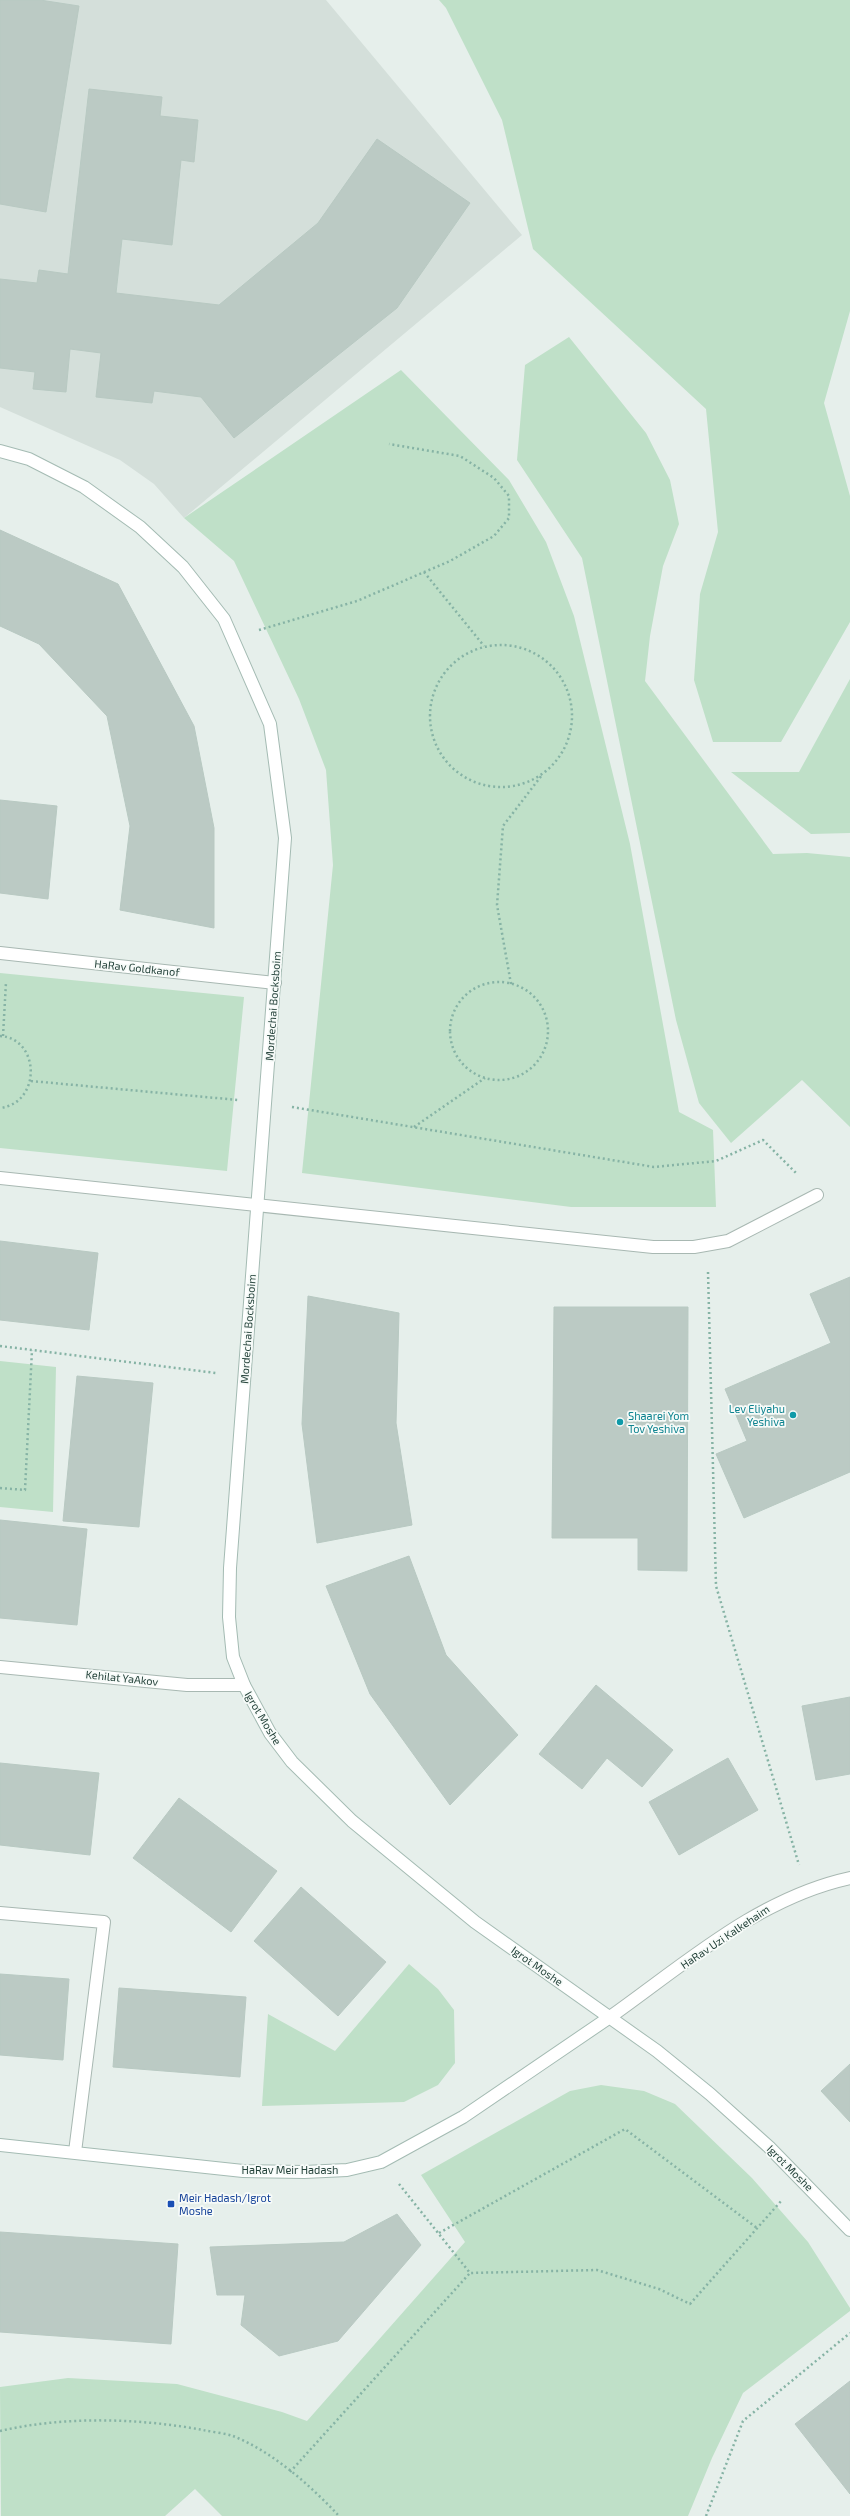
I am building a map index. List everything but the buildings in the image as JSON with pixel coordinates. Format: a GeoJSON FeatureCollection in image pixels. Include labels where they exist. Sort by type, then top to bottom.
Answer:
{"type":"FeatureCollection","features":[{"type":"Feature","properties":{"kind":"street","name":"Mordechai Bocksboim"},"geometry":{"type":"LineString","coordinates":[[0,451],[29,459],[84,486],[140,527],[183,567],[224,619],[270,724],[279,779],[285,838],[230,1568],[229,1610],[233,1657],[244,1686]]}},
{"type":"Feature","properties":{"kind":"street","name":"HaRav Goldkanof"},"geometry":{"type":"LineString","coordinates":[[3,954],[275,983]]}},
{"type":"Feature","properties":{"kind":"street"},"geometry":{"type":"LineString","coordinates":[[0,1178],[653,1247],[708,1246],[728,1241],[817,1195]]}},
{"type":"Feature","properties":{"kind":"street","name":"Kehilat YaAkov"},"geometry":{"type":"LineString","coordinates":[[0,1667],[187,1685],[244,1686]]}},
{"type":"Feature","properties":{"kind":"street","name":"Igrot Moshe"},"geometry":{"type":"LineString","coordinates":[[244,1686],[270,1733],[292,1762],[352,1821],[475,1922],[657,2051],[710,2094],[801,2179],[850,2230]]}},
{"type":"Feature","properties":{"kind":"street","name":"HaRav Uzi Kalkehaim"},"geometry":{"type":"LineString","coordinates":[[610,2017],[755,1915],[788,1897],[850,1878]]}},
{"type":"Feature","properties":{"kind":"street"},"geometry":{"type":"LineString","coordinates":[[0,1913],[104,1922],[75,2152]]}},
{"type":"Feature","properties":{"kind":"street","name":"HaRav Meir Hadash"},"geometry":{"type":"LineString","coordinates":[[0,2145],[243,2171],[304,2172],[347,2170],[381,2162],[463,2117],[610,2017]]}},
{"type":"Feature","properties":{"kind":"path"},"geometry":{"type":"LineString","coordinates":[[232,638],[357,601],[450,561],[494,536],[509,518],[509,496],[494,478],[460,456],[389,444]]}},
{"type":"Feature","properties":{"kind":"path"},"geometry":{"type":"LineString","coordinates":[[424,572],[484,646]]}},
{"type":"Feature","properties":{"kind":"path"},"geometry":{"type":"LineString","coordinates":[[511,984],[497,905],[503,826],[543,774],[560,757],[571,734],[573,715],[568,690],[556,669],[536,653],[513,645],[484,646],[461,655],[440,678],[432,695],[429,720],[435,745],[449,766],[469,781],[494,788],[520,785],[543,774]]}},
{"type":"Feature","properties":{"kind":"path"},"geometry":{"type":"LineString","coordinates":[[0,1108],[14,1103],[24,1095],[31,1081],[32,1068],[28,1056],[21,1045],[2,1036],[3,954]]}},
{"type":"Feature","properties":{"kind":"path"},"geometry":{"type":"LineString","coordinates":[[494,982],[511,984],[529,992],[541,1004],[547,1020],[548,1037],[543,1053],[533,1067],[519,1076],[502,1080],[485,1078],[472,1072],[460,1061],[452,1046],[450,1028],[454,1011],[464,997],[477,987],[494,982]]}},
{"type":"Feature","properties":{"kind":"path"},"geometry":{"type":"LineString","coordinates":[[413,1127],[485,1078]]}},
{"type":"Feature","properties":{"kind":"path"},"geometry":{"type":"LineString","coordinates":[[31,1081],[266,1103],[654,1167],[716,1161],[763,1140],[817,1195]]}},
{"type":"Feature","properties":{"kind":"path"},"geometry":{"type":"LineString","coordinates":[[708,1246],[716,1586],[806,1891]]}},
{"type":"Feature","properties":{"kind":"path"},"geometry":{"type":"LineString","coordinates":[[0,1346],[244,1377]]}},
{"type":"Feature","properties":{"kind":"path"},"geometry":{"type":"LineString","coordinates":[[0,1488],[25,1490],[32,1350]]}},
{"type":"Feature","properties":{"kind":"path"},"geometry":{"type":"LineString","coordinates":[[439,2233],[625,2129],[757,2228]]}},
{"type":"Feature","properties":{"kind":"path"},"geometry":{"type":"LineString","coordinates":[[381,2162],[470,2273]]}},
{"type":"Feature","properties":{"kind":"path"},"geometry":{"type":"LineString","coordinates":[[290,2472],[470,2273],[597,2270],[659,2289],[690,2304],[801,2179]]}},
{"type":"Feature","properties":{"kind":"path"},"geometry":{"type":"LineString","coordinates":[[706,2516],[743,2421],[850,2333]]}},
{"type":"Feature","properties":{"kind":"path"},"geometry":{"type":"LineString","coordinates":[[0,2431],[31,2424],[118,2421],[186,2427],[232,2436],[273,2458],[316,2491],[339,2516]]}},
{"type":"Feature","properties":{"kind":"shaded area"},"geometry":{"type":"Polygon","coordinates":[[[0,0],[326,0],[522,235],[184,518],[154,484],[120,460],[0,407],[0,0]]]}},
{"type":"Feature","properties":{"kind":"green space"},"geometry":{"type":"Polygon","coordinates":[[[439,0],[850,0],[850,311],[824,403],[850,496],[850,622],[781,742],[713,742],[694,680],[700,594],[718,532],[706,409],[533,249],[502,120],[446,8],[439,0]]]}},
{"type":"Feature","properties":{"kind":"green space"},"geometry":{"type":"Polygon","coordinates":[[[569,337],[646,433],[670,480],[679,524],[663,566],[650,636],[645,681],[773,854],[807,853],[850,857],[850,1127],[802,1080],[731,1143],[699,1103],[676,1020],[582,558],[517,460],[525,365],[569,337]]]}},
{"type":"Feature","properties":{"kind":"green space"},"geometry":{"type":"Polygon","coordinates":[[[401,370],[509,480],[546,542],[574,616],[630,844],[679,1112],[713,1130],[716,1207],[571,1207],[302,1173],[333,865],[326,770],[299,699],[234,561],[184,518],[401,370]]]}},
{"type":"Feature","properties":{"kind":"green space"},"geometry":{"type":"Polygon","coordinates":[[[850,679],[850,833],[811,834],[731,772],[799,772],[850,679]]]}},
{"type":"Feature","properties":{"kind":"green space"},"geometry":{"type":"Polygon","coordinates":[[[0,973],[244,997],[227,1171],[0,1148],[0,973]]]}},
{"type":"Feature","properties":{"kind":"green space"},"geometry":{"type":"Polygon","coordinates":[[[0,1361],[56,1367],[53,1512],[0,1507],[0,1361]]]}},
{"type":"Feature","properties":{"kind":"green space"},"geometry":{"type":"Polygon","coordinates":[[[409,1964],[438,1989],[454,2010],[455,2063],[438,2085],[404,2102],[262,2106],[268,2014],[335,2051],[409,1964]]]}},
{"type":"Feature","properties":{"kind":"green space"},"geometry":{"type":"Polygon","coordinates":[[[601,2085],[644,2091],[675,2104],[752,2178],[808,2242],[850,2308],[850,2311],[743,2393],[712,2458],[688,2516],[222,2516],[195,2489],[165,2516],[1,2516],[0,2387],[68,2378],[177,2384],[282,2412],[307,2421],[465,2242],[421,2175],[570,2091],[601,2085]]]}},
{"type":"Feature","properties":{"kind":"place","name":"Lev Eliyahu Yeshiva"},"geometry":{"type":"Point","coordinates":[793,1415]}},
{"type":"Feature","properties":{"kind":"place","name":"Shaarei Yom Tov Yeshiva"},"geometry":{"type":"Point","coordinates":[620,1422]}},
{"type":"Feature","properties":{"kind":"place","name":"Meir Hadash/Igrot Moshe"},"geometry":{"type":"Point","coordinates":[171,2204]}}]}
